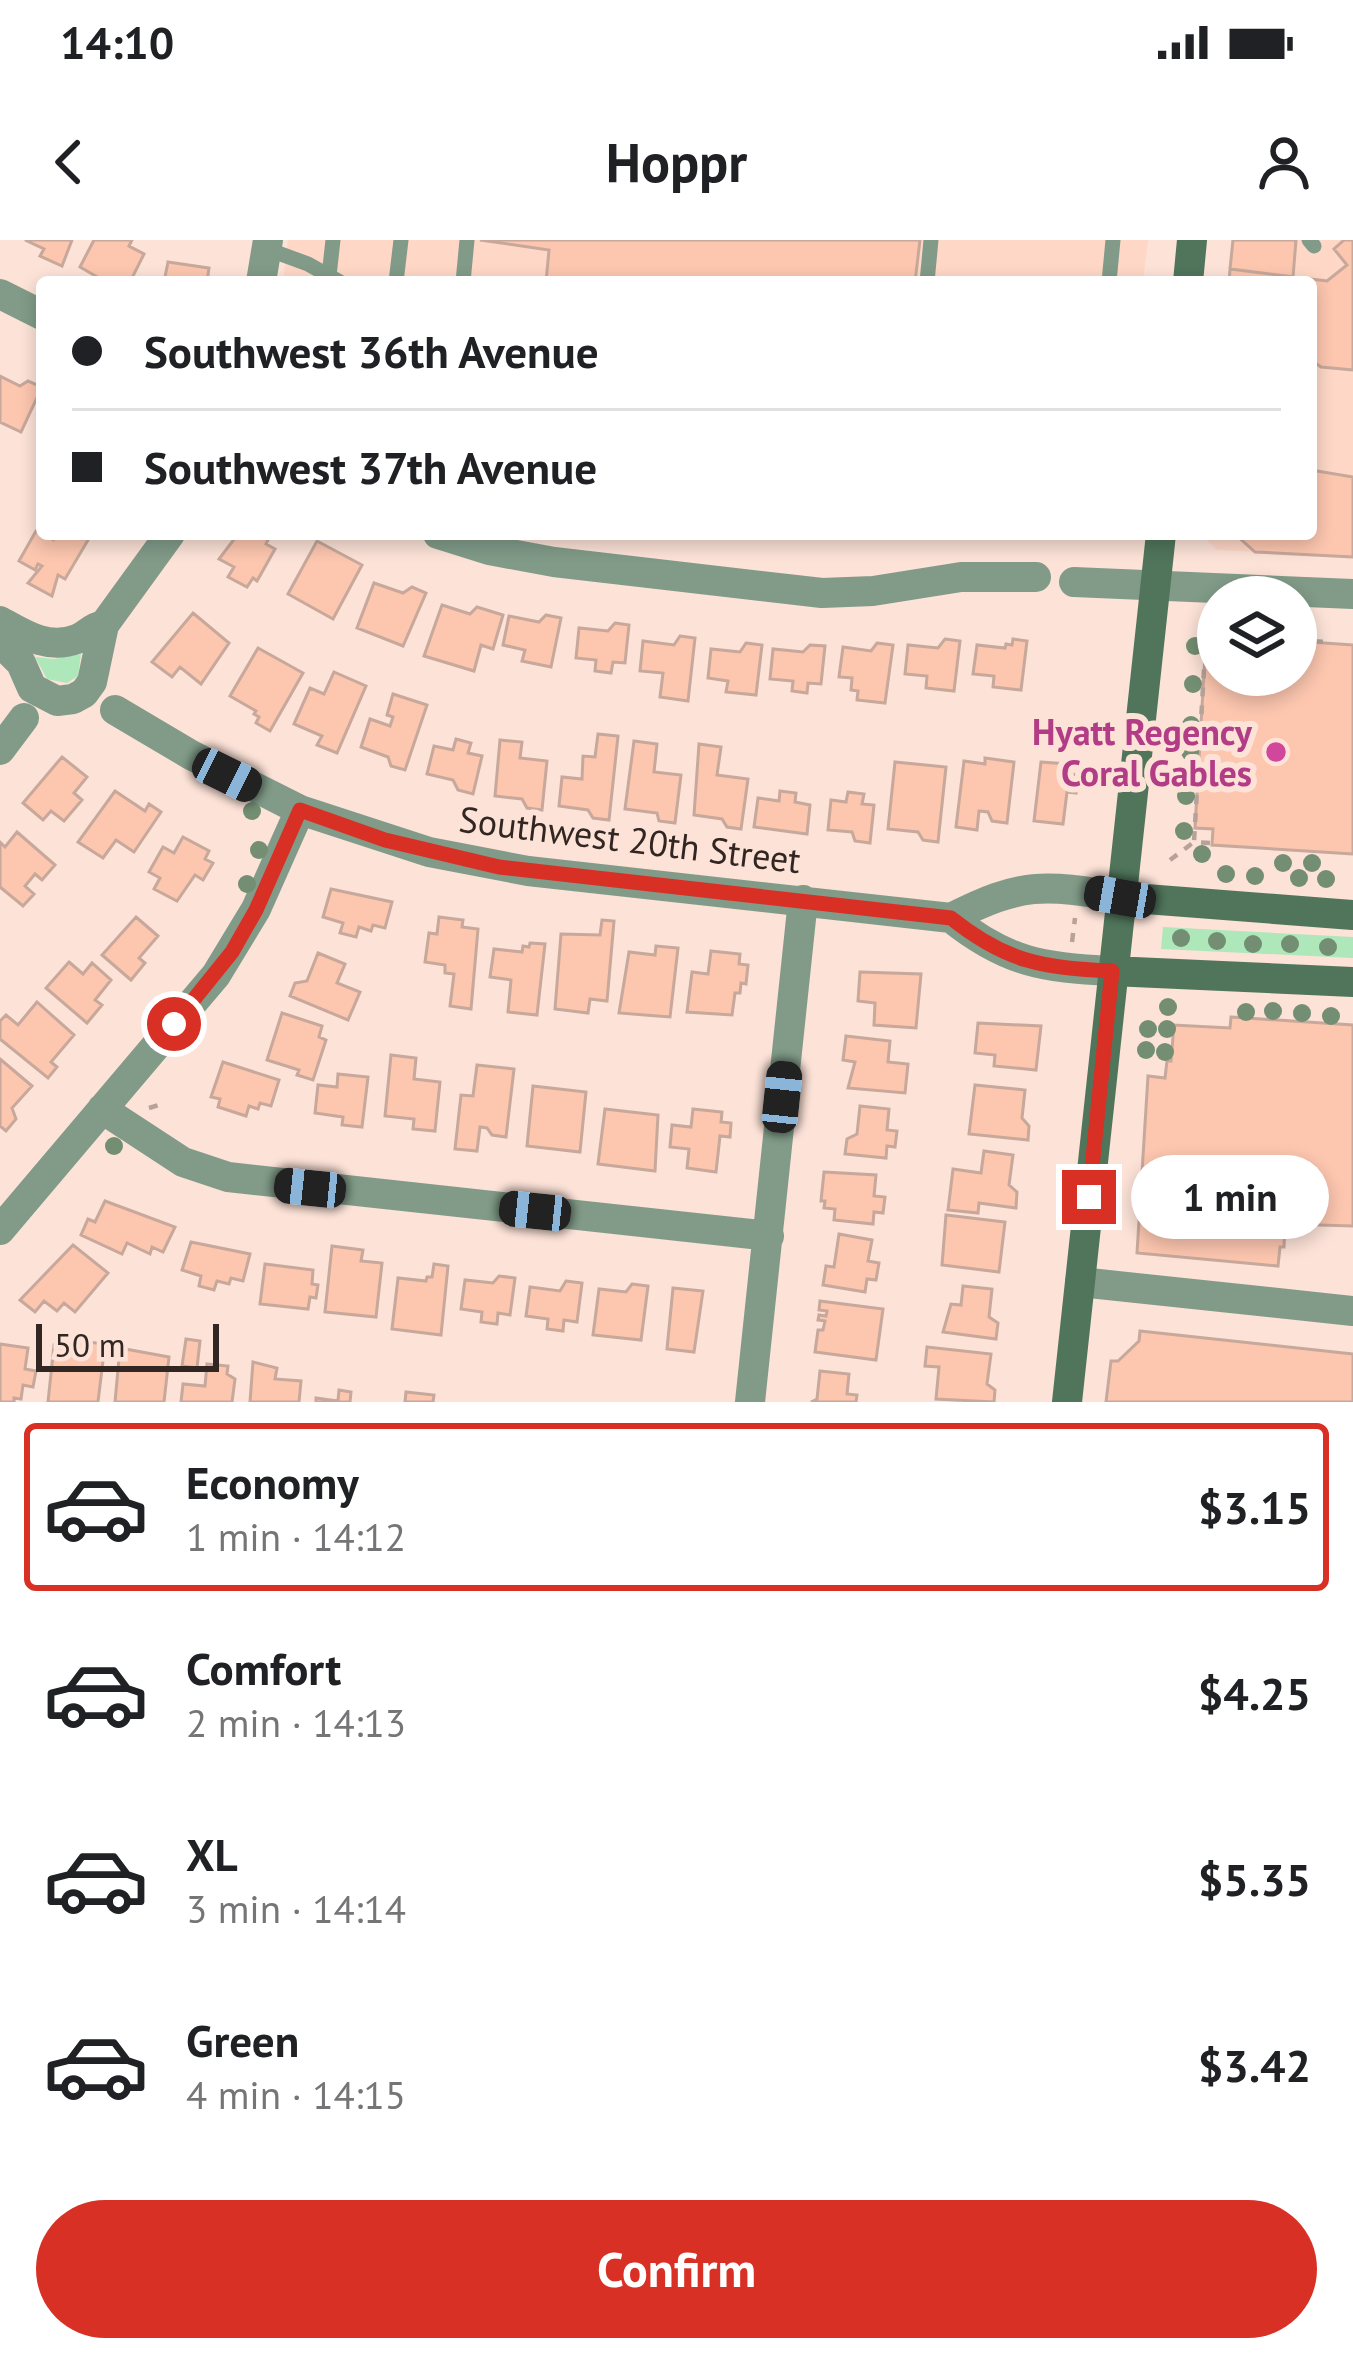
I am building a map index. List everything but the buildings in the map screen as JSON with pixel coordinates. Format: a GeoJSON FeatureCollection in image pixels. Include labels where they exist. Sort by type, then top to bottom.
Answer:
{"type":"FeatureCollection","features":[{"type":"Feature","properties":{"kind":"main road"},"geometry":{"type":"LineString","coordinates":[[1189,276],[1192,240]]}},
{"type":"Feature","properties":{"kind":"main road"},"geometry":{"type":"LineString","coordinates":[[1067,1402],[1160,540]]}},
{"type":"Feature","properties":{"kind":"main road"},"geometry":{"type":"LineString","coordinates":[[1120,897],[1353,915]]}},
{"type":"Feature","properties":{"kind":"main road"},"geometry":{"type":"LineString","coordinates":[[1112,971],[1353,982]]}},
{"type":"Feature","properties":{"kind":"street"},"geometry":{"type":"LineString","coordinates":[[262,276],[267,244]]}},
{"type":"Feature","properties":{"kind":"street"},"geometry":{"type":"LineString","coordinates":[[0,294],[36,312]]}},
{"type":"Feature","properties":{"kind":"street"},"geometry":{"type":"LineString","coordinates":[[0,642],[21,663],[32,688],[48,698],[65,700],[84,693],[92,682],[104,625],[166,540]]}},
{"type":"Feature","properties":{"kind":"street"},"geometry":{"type":"LineString","coordinates":[[456,540],[554,562],[823,593],[873,591],[961,577],[1036,577]]}},
{"type":"Feature","properties":{"kind":"street"},"geometry":{"type":"LineString","coordinates":[[1074,582],[1353,594]]}},
{"type":"Feature","properties":{"kind":"street"},"geometry":{"type":"LineString","coordinates":[[0,620],[40,641],[61,642],[104,625]]}},
{"type":"Feature","properties":{"kind":"street","name":"Southwest 20th Street"},"geometry":{"type":"LineString","coordinates":[[115,710],[227,775],[300,810],[385,840],[499,867],[951,918],[979,940],[1029,963],[1112,971]]}},
{"type":"Feature","properties":{"kind":"street"},"geometry":{"type":"LineString","coordinates":[[0,750],[24,718]]}},
{"type":"Feature","properties":{"kind":"street"},"geometry":{"type":"LineString","coordinates":[[0,1230],[232,952],[300,810]]}},
{"type":"Feature","properties":{"kind":"street"},"geometry":{"type":"LineString","coordinates":[[951,918],[1006,892],[1039,886],[1120,897]]}},
{"type":"Feature","properties":{"kind":"street"},"geometry":{"type":"LineString","coordinates":[[750,1402],[803,900]]}},
{"type":"Feature","properties":{"kind":"street"},"geometry":{"type":"LineString","coordinates":[[102,1109],[170,1155],[228,1178],[769,1236]]}},
{"type":"Feature","properties":{"kind":"street"},"geometry":{"type":"LineString","coordinates":[[1080,1282],[1353,1311]]}},
{"type":"Feature","properties":{"kind":"lane"},"geometry":{"type":"LineString","coordinates":[[333,240],[335,276]]}},
{"type":"Feature","properties":{"kind":"lane"},"geometry":{"type":"LineString","coordinates":[[398,276],[401,240]]}},
{"type":"Feature","properties":{"kind":"lane"},"geometry":{"type":"LineString","coordinates":[[464,276],[467,240]]}},
{"type":"Feature","properties":{"kind":"lane"},"geometry":{"type":"LineString","coordinates":[[928,276],[931,240]]}},
{"type":"Feature","properties":{"kind":"lane"},"geometry":{"type":"LineString","coordinates":[[1109,276],[1113,240]]}},
{"type":"Feature","properties":{"kind":"lane"},"geometry":{"type":"LineString","coordinates":[[267,244],[329,276]]}},
{"type":"Feature","properties":{"kind":"path"},"geometry":{"type":"LineString","coordinates":[[1317,641],[1328,642]]}},
{"type":"Feature","properties":{"kind":"path"},"geometry":{"type":"LineString","coordinates":[[1194,842],[1202,696]]}},
{"type":"Feature","properties":{"kind":"path"},"geometry":{"type":"LineString","coordinates":[[1174,737],[1200,739]]}},
{"type":"Feature","properties":{"kind":"path"},"geometry":{"type":"LineString","coordinates":[[1170,860],[1194,842],[1210,843]]}},
{"type":"Feature","properties":{"kind":"path"},"geometry":{"type":"LineString","coordinates":[[1072,942],[1076,903]]}},
{"type":"Feature","properties":{"kind":"shaded area"},"geometry":{"type":"Polygon","coordinates":[[[288,240],[1148,240],[1144,276],[284,276],[288,240]]]}},
{"type":"Feature","properties":{"kind":"shaded area"},"geometry":{"type":"Polygon","coordinates":[[[1233,240],[1353,240],[1353,557],[1216,550],[1207,540],[1317,540],[1317,276],[1230,276],[1233,240]]]}},
{"type":"Feature","properties":{"kind":"green space"},"geometry":{"type":"Polygon","coordinates":[[[81,654],[78,676],[67,683],[47,679],[35,657],[54,659],[81,654]]]}},
{"type":"Feature","properties":{"kind":"green space"},"geometry":{"type":"Polygon","coordinates":[[[1163,927],[1353,937],[1353,958],[1161,949],[1163,927]]]}},
{"type":"Feature","properties":{"kind":"place","name":"Hyatt Regency Coral Gables"},"geometry":{"type":"Point","coordinates":[1276,752]}},
{"type":"Feature","properties":{"kind":"route"},"geometry":{"type":"LineString","coordinates":[[174,1024],[232,952],[300,810],[385,840],[499,867],[951,918],[979,940],[1029,963],[1112,971],[1089,1197]]}}]}
